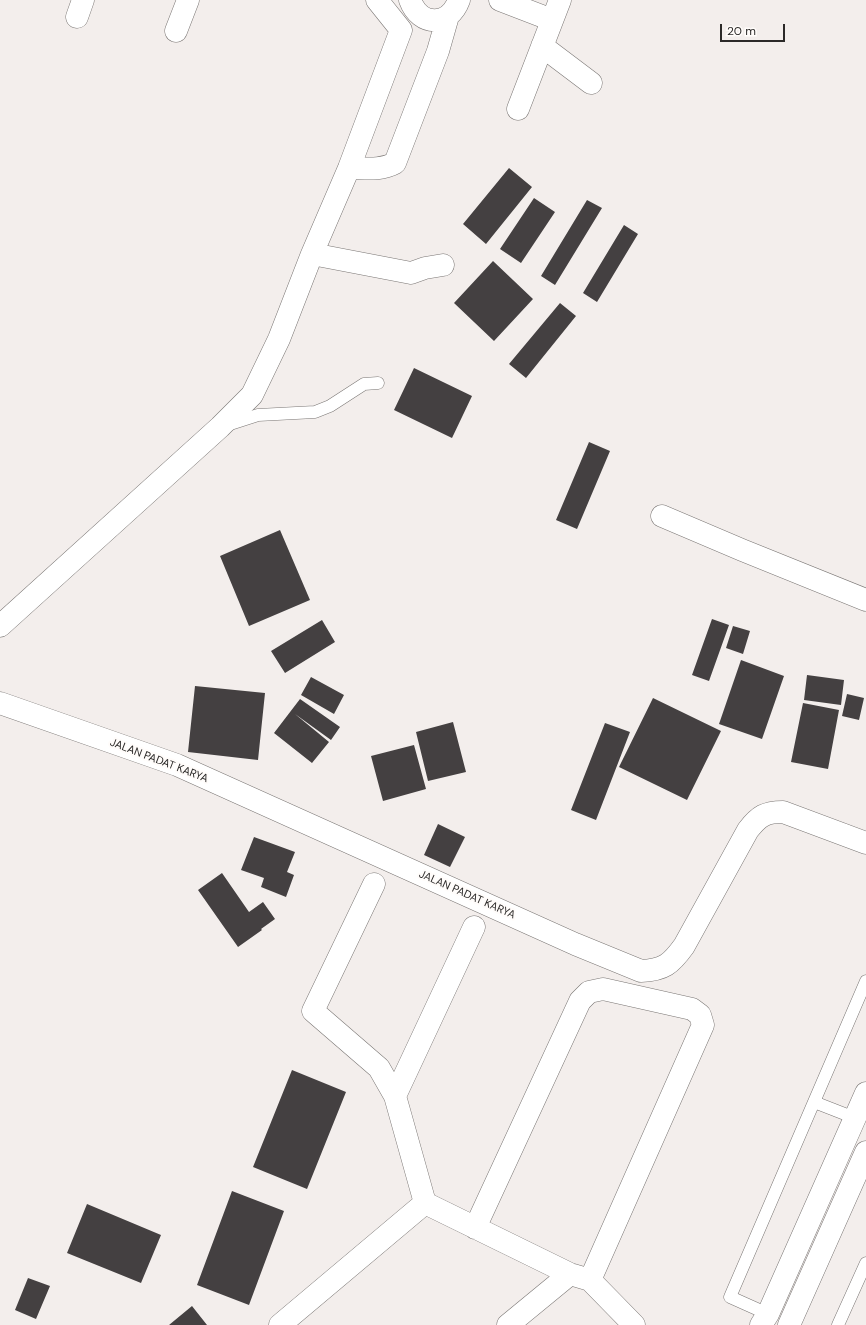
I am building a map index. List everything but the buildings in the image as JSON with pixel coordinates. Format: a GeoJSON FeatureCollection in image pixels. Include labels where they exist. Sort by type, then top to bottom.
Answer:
{"type":"FeatureCollection","features":[{"type":"Feature","properties":{"kind":"street"},"geometry":{"type":"LineString","coordinates":[[176,31],[188,0]]}},
{"type":"Feature","properties":{"kind":"street"},"geometry":{"type":"LineString","coordinates":[[377,0],[401,30]]}},
{"type":"Feature","properties":{"kind":"street"},"geometry":{"type":"LineString","coordinates":[[500,0],[552,20]]}},
{"type":"Feature","properties":{"kind":"street"},"geometry":{"type":"LineString","coordinates":[[518,109],[560,0]]}},
{"type":"Feature","properties":{"kind":"street"},"geometry":{"type":"LineString","coordinates":[[0,626],[220,427],[252,395],[279,339],[312,254],[349,168],[412,4]]}},
{"type":"Feature","properties":{"kind":"street"},"geometry":{"type":"LineString","coordinates":[[412,4],[418,14],[426,19],[435,20],[453,8]]}},
{"type":"Feature","properties":{"kind":"street"},"geometry":{"type":"LineString","coordinates":[[349,168],[380,169],[395,164],[453,8]]}},
{"type":"Feature","properties":{"kind":"street"},"geometry":{"type":"LineString","coordinates":[[542,46],[591,83]]}},
{"type":"Feature","properties":{"kind":"street"},"geometry":{"type":"LineString","coordinates":[[312,254],[411,273],[425,268],[443,265]]}},
{"type":"Feature","properties":{"kind":"street"},"geometry":{"type":"LineString","coordinates":[[662,516],[866,600]]}},
{"type":"Feature","properties":{"kind":"street","name":"JALAN PADAT KARYA"},"geometry":{"type":"LineString","coordinates":[[0,703],[177,765],[575,944],[641,971],[653,970],[666,966],[684,946],[748,830],[758,818],[770,812],[783,812],[866,843]]}},
{"type":"Feature","properties":{"kind":"street"},"geometry":{"type":"LineString","coordinates":[[374,884],[313,1011],[379,1068],[395,1096],[426,1203],[475,1228],[580,1277],[634,1325]]}},
{"type":"Feature","properties":{"kind":"street"},"geometry":{"type":"LineString","coordinates":[[395,1096],[474,928]]}},
{"type":"Feature","properties":{"kind":"street"},"geometry":{"type":"LineString","coordinates":[[475,1228],[580,1001],[589,992],[603,989],[692,1009],[700,1015],[703,1025],[580,1277],[508,1325]]}},
{"type":"Feature","properties":{"kind":"street"},"geometry":{"type":"LineString","coordinates":[[765,1319],[866,1093]]}},
{"type":"Feature","properties":{"kind":"street"},"geometry":{"type":"LineString","coordinates":[[789,1325],[866,1152]]}},
{"type":"Feature","properties":{"kind":"street"},"geometry":{"type":"LineString","coordinates":[[280,1325],[426,1203]]}},
{"type":"Feature","properties":{"kind":"lane"},"geometry":{"type":"LineString","coordinates":[[220,427],[258,416],[315,412],[330,406],[364,384],[378,383]]}},
{"type":"Feature","properties":{"kind":"lane"},"geometry":{"type":"LineString","coordinates":[[765,1319],[730,1297],[866,981]]}},
{"type":"Feature","properties":{"kind":"lane"},"geometry":{"type":"LineString","coordinates":[[814,1102],[855,1118]]}},
{"type":"Feature","properties":{"kind":"lane"},"geometry":{"type":"LineString","coordinates":[[838,1325],[866,1263]]}}]}
